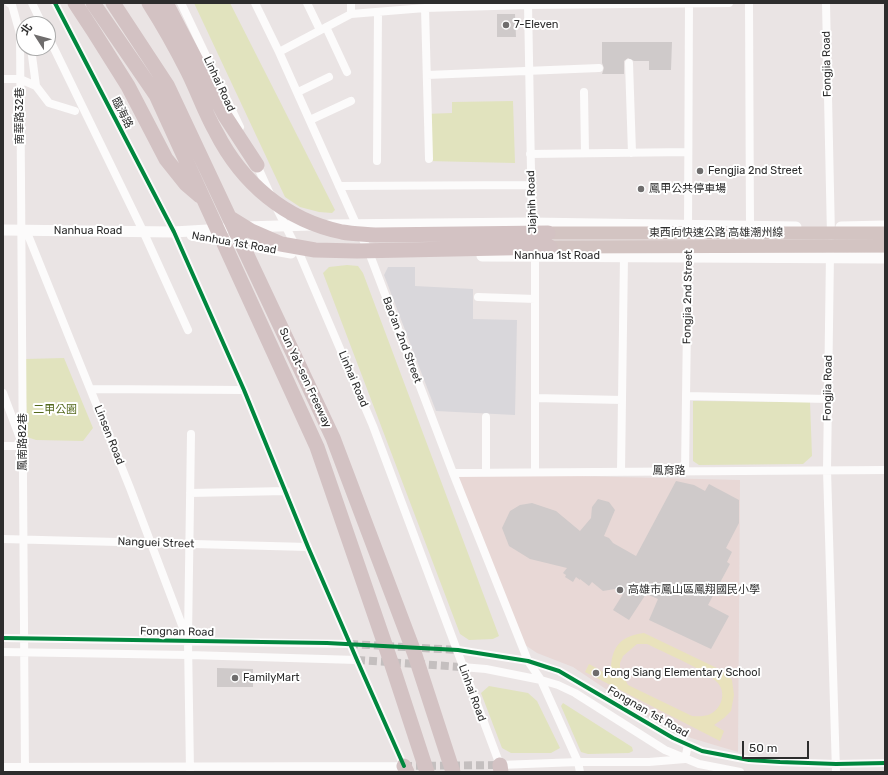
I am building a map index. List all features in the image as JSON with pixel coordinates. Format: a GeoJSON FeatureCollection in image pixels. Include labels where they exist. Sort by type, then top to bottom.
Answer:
{"type":"FeatureCollection","features":[{"type":"Feature","properties":{"kind":"highway"},"geometry":{"type":"LineString","coordinates":[[75,3],[128,86],[166,159],[176,173],[211,206],[251,231],[281,244],[315,250],[357,251],[549,240]]}},
{"type":"Feature","properties":{"kind":"highway","name":"Sun Yat-sen Freeway"},"geometry":{"type":"LineString","coordinates":[[93,3],[156,95],[317,447],[427,772]]}},
{"type":"Feature","properties":{"kind":"highway","name":"Sun Yat-sen Freeway"},"geometry":{"type":"LineString","coordinates":[[113,3],[168,86],[333,438],[414,652],[453,772]]}},
{"type":"Feature","properties":{"kind":"highway"},"geometry":{"type":"LineString","coordinates":[[149,3],[188,71],[216,132],[231,158],[267,198],[284,209],[313,223],[336,230],[353,233],[375,235],[549,240]]}},
{"type":"Feature","properties":{"kind":"highway"},"geometry":{"type":"LineString","coordinates":[[166,3],[225,116],[257,165]]}},
{"type":"Feature","properties":{"kind":"highway","name":"東西向快速公路 高雄潮州線"},"geometry":{"type":"LineString","coordinates":[[549,240],[885,233]]}},
{"type":"Feature","properties":{"kind":"highway","name":"東西向快速公路 高雄潮州線"},"geometry":{"type":"LineString","coordinates":[[549,240],[885,246]]}},
{"type":"Feature","properties":{"kind":"main road","name":"Nanhua 1st Road"},"geometry":{"type":"LineString","coordinates":[[174,232],[284,225],[531,223],[831,227],[885,226]]}},
{"type":"Feature","properties":{"kind":"main road","name":"Nanhua Road"},"geometry":{"type":"LineString","coordinates":[[3,230],[174,232]]}},
{"type":"Feature","properties":{"kind":"main road","name":"Nanhua 1st Road"},"geometry":{"type":"LineString","coordinates":[[174,232],[300,255],[885,258]]}},
{"type":"Feature","properties":{"kind":"street","name":"南華路32巷"},"geometry":{"type":"LineString","coordinates":[[9,3],[12,5],[20,34],[23,230]]}},
{"type":"Feature","properties":{"kind":"street"},"geometry":{"type":"LineString","coordinates":[[32,3],[38,16]]}},
{"type":"Feature","properties":{"kind":"street","name":"臨海路"},"geometry":{"type":"LineString","coordinates":[[55,3],[174,232],[244,390],[308,547],[405,769]]}},
{"type":"Feature","properties":{"kind":"street","name":"Linhai Road"},"geometry":{"type":"LineString","coordinates":[[181,3],[284,225],[300,255],[373,426],[458,650],[462,667],[500,768]]}},
{"type":"Feature","properties":{"kind":"street","name":"Bao'an 2nd Street"},"geometry":{"type":"LineString","coordinates":[[255,3],[280,52],[370,255],[453,473],[528,661],[541,680],[578,762],[580,772]]}},
{"type":"Feature","properties":{"kind":"street"},"geometry":{"type":"LineString","coordinates":[[307,3],[323,28],[347,72]]}},
{"type":"Feature","properties":{"kind":"street"},"geometry":{"type":"LineString","coordinates":[[351,3],[351,14]]}},
{"type":"Feature","properties":{"kind":"street","name":"Fongjia 2nd Street"},"geometry":{"type":"LineString","coordinates":[[685,471],[689,3]]}},
{"type":"Feature","properties":{"kind":"street"},"geometry":{"type":"LineString","coordinates":[[280,52],[351,14],[430,6],[729,3]]}},
{"type":"Feature","properties":{"kind":"street"},"geometry":{"type":"LineString","coordinates":[[749,3],[750,226]]}},
{"type":"Feature","properties":{"kind":"street","name":"Fongjia Road"},"geometry":{"type":"LineString","coordinates":[[826,3],[831,227],[827,470],[836,768]]}},
{"type":"Feature","properties":{"kind":"street","name":"Jiajhih Road"},"geometry":{"type":"LineString","coordinates":[[528,4],[531,223],[535,256],[535,472]]}},
{"type":"Feature","properties":{"kind":"street"},"geometry":{"type":"LineString","coordinates":[[429,159],[427,75],[430,6]]}},
{"type":"Feature","properties":{"kind":"street"},"geometry":{"type":"LineString","coordinates":[[377,160],[378,12]]}},
{"type":"Feature","properties":{"kind":"street"},"geometry":{"type":"LineString","coordinates":[[56,52],[143,231],[188,330]]}},
{"type":"Feature","properties":{"kind":"street"},"geometry":{"type":"LineString","coordinates":[[32,56],[36,86]]}},
{"type":"Feature","properties":{"kind":"street"},"geometry":{"type":"LineString","coordinates":[[629,63],[632,153]]}},
{"type":"Feature","properties":{"kind":"street"},"geometry":{"type":"LineString","coordinates":[[427,75],[599,68]]}},
{"type":"Feature","properties":{"kind":"street"},"geometry":{"type":"LineString","coordinates":[[298,92],[329,77]]}},
{"type":"Feature","properties":{"kind":"street"},"geometry":{"type":"LineString","coordinates":[[3,79],[20,79],[36,86],[49,103],[75,111]]}},
{"type":"Feature","properties":{"kind":"street"},"geometry":{"type":"LineString","coordinates":[[584,92],[585,153]]}},
{"type":"Feature","properties":{"kind":"street"},"geometry":{"type":"LineString","coordinates":[[310,120],[351,101]]}},
{"type":"Feature","properties":{"kind":"street"},"geometry":{"type":"LineString","coordinates":[[530,154],[688,152]]}},
{"type":"Feature","properties":{"kind":"street"},"geometry":{"type":"LineString","coordinates":[[339,186],[531,185]]}},
{"type":"Feature","properties":{"kind":"street","name":"Linsen Road"},"geometry":{"type":"LineString","coordinates":[[23,230],[91,389],[152,543],[188,641]]}},
{"type":"Feature","properties":{"kind":"street","name":"鳳南路82巷"},"geometry":{"type":"LineString","coordinates":[[23,230],[25,770]]}},
{"type":"Feature","properties":{"kind":"street"},"geometry":{"type":"LineString","coordinates":[[621,471],[624,256]]}},
{"type":"Feature","properties":{"kind":"street"},"geometry":{"type":"LineString","coordinates":[[478,297],[535,299]]}},
{"type":"Feature","properties":{"kind":"street"},"geometry":{"type":"LineString","coordinates":[[91,389],[244,390]]}},
{"type":"Feature","properties":{"kind":"street"},"geometry":{"type":"LineString","coordinates":[[3,393],[23,446],[3,446]]}},
{"type":"Feature","properties":{"kind":"street"},"geometry":{"type":"LineString","coordinates":[[686,396],[828,399]]}},
{"type":"Feature","properties":{"kind":"street"},"geometry":{"type":"LineString","coordinates":[[535,398],[622,400]]}},
{"type":"Feature","properties":{"kind":"street"},"geometry":{"type":"LineString","coordinates":[[486,417],[486,472]]}},
{"type":"Feature","properties":{"kind":"street"},"geometry":{"type":"LineString","coordinates":[[190,769],[188,641],[191,434]]}},
{"type":"Feature","properties":{"kind":"street","name":"鳳育路"},"geometry":{"type":"LineString","coordinates":[[453,473],[885,470]]}},
{"type":"Feature","properties":{"kind":"street"},"geometry":{"type":"LineString","coordinates":[[190,493],[286,491]]}},
{"type":"Feature","properties":{"kind":"street","name":"Nanguei Street"},"geometry":{"type":"LineString","coordinates":[[3,539],[308,547]]}},
{"type":"Feature","properties":{"kind":"street","name":"Fongnan Road"},"geometry":{"type":"LineString","coordinates":[[3,638],[350,644]]}},
{"type":"Feature","properties":{"kind":"street","name":"Fongnan 1st Road"},"geometry":{"type":"LineString","coordinates":[[458,650],[528,661],[559,671],[673,738],[702,751],[749,760],[836,768],[885,763]]}},
{"type":"Feature","properties":{"kind":"street"},"geometry":{"type":"LineString","coordinates":[[3,652],[357,660]]}},
{"type":"Feature","properties":{"kind":"street","name":"Fongnan 1st Road"},"geometry":{"type":"LineString","coordinates":[[462,667],[486,669],[558,684],[665,750],[699,764],[737,772]]}},
{"type":"Feature","properties":{"kind":"street"},"geometry":{"type":"LineString","coordinates":[[500,768],[578,762],[649,762],[685,759],[688,745]]}},
{"type":"Feature","properties":{"kind":"street"},"geometry":{"type":"LineString","coordinates":[[3,767],[25,770],[405,769]]}},
{"type":"Feature","properties":{"kind":"shaded area"},"geometry":{"type":"Polygon","coordinates":[[[388,267],[415,267],[415,286],[473,289],[473,319],[517,320],[515,415],[436,411],[384,275],[388,267]]]}},
{"type":"Feature","properties":{"kind":"shaded area","name":"高雄市鳳山區鳳翔國民小學"},"geometry":{"type":"Polygon","coordinates":[[[456,473],[740,480],[738,752],[691,738],[643,714],[573,667],[537,653],[522,643],[456,473]]]}},
{"type":"Feature","properties":{"kind":"shaded area"},"geometry":{"type":"Polygon","coordinates":[[[644,633],[723,671],[732,680],[734,695],[731,711],[714,725],[724,731],[720,741],[585,672],[589,664],[611,676],[612,659],[617,646],[627,637],[644,633]],[[637,644],[623,656],[620,663],[620,670],[628,685],[692,716],[711,714],[717,709],[721,703],[722,691],[718,683],[713,678],[695,667],[647,644],[637,644]]]}},
{"type":"Feature","properties":{"kind":"green space"},"geometry":{"type":"Polygon","coordinates":[[[194,3],[230,3],[335,210],[332,213],[319,212],[300,207],[285,197],[194,3]]]}},
{"type":"Feature","properties":{"kind":"green space"},"geometry":{"type":"Polygon","coordinates":[[[513,101],[515,163],[427,161],[424,114],[452,113],[452,102],[513,101]]]}},
{"type":"Feature","properties":{"kind":"green space"},"geometry":{"type":"Polygon","coordinates":[[[347,265],[358,266],[363,273],[499,636],[493,639],[469,640],[460,634],[323,273],[329,267],[347,265]]]}},
{"type":"Feature","properties":{"kind":"green space","name":"二甲公園"},"geometry":{"type":"Polygon","coordinates":[[[64,358],[93,428],[83,441],[36,440],[27,437],[25,359],[64,358]]]}},
{"type":"Feature","properties":{"kind":"green space"},"geometry":{"type":"Polygon","coordinates":[[[693,401],[810,402],[812,456],[803,464],[699,465],[693,461],[693,401]]]}},
{"type":"Feature","properties":{"kind":"green space"},"geometry":{"type":"Polygon","coordinates":[[[489,686],[528,693],[537,701],[560,748],[551,753],[511,753],[502,748],[481,693],[489,686]]]}},
{"type":"Feature","properties":{"kind":"green space"},"geometry":{"type":"Polygon","coordinates":[[[563,703],[632,747],[633,751],[629,753],[588,754],[581,752],[561,706],[563,703]]]}},
{"type":"Feature","properties":{"kind":"building","name":"7-Eleven"},"geometry":{"type":"Polygon","coordinates":[[[497,14],[515,14],[516,37],[497,37],[497,14]]]}},
{"type":"Feature","properties":{"kind":"building"},"geometry":{"type":"Polygon","coordinates":[[[602,42],[672,42],[671,70],[649,70],[649,61],[634,61],[628,58],[624,61],[624,74],[602,74],[604,68],[602,63],[602,42]]]}},
{"type":"Feature","properties":{"kind":"building"},"geometry":{"type":"Polygon","coordinates":[[[676,481],[694,485],[705,491],[709,484],[739,500],[739,523],[726,548],[732,552],[727,562],[730,564],[708,605],[729,616],[711,649],[649,620],[658,599],[646,594],[629,620],[613,610],[623,594],[615,589],[603,591],[592,582],[589,586],[576,577],[573,582],[565,577],[566,575],[563,573],[567,568],[530,559],[509,546],[502,528],[510,511],[520,505],[532,503],[556,511],[580,531],[591,518],[592,507],[598,499],[609,502],[615,510],[604,536],[636,556],[676,481]]]}},
{"type":"Feature","properties":{"kind":"building","name":"FamilyMart"},"geometry":{"type":"Polygon","coordinates":[[[217,668],[253,669],[253,687],[217,687],[217,668]]]}},
{"type":"Feature","properties":{"kind":"tunnel"},"geometry":{"type":"LineString","coordinates":[[350,644],[458,650]]}},
{"type":"Feature","properties":{"kind":"tunnel"},"geometry":{"type":"LineString","coordinates":[[357,660],[462,667]]}},
{"type":"Feature","properties":{"kind":"tunnel"},"geometry":{"type":"LineString","coordinates":[[404,766],[500,765]]}},
{"type":"Feature","properties":{"kind":"cycle path"},"geometry":{"type":"LineString","coordinates":[[55,3],[174,232],[244,390],[308,547],[404,766]]}},
{"type":"Feature","properties":{"kind":"cycle path"},"geometry":{"type":"LineString","coordinates":[[3,638],[327,643],[458,650],[528,661],[559,671],[673,738],[702,751],[749,760],[836,764],[885,763]]}},
{"type":"Feature","properties":{"kind":"place","name":"7-Eleven"},"geometry":{"type":"Point","coordinates":[506,25]}},
{"type":"Feature","properties":{"kind":"place","name":"Fengjia 2nd Street"},"geometry":{"type":"Point","coordinates":[700,171]}},
{"type":"Feature","properties":{"kind":"place","name":"鳳甲公共停車場"},"geometry":{"type":"Point","coordinates":[641,189]}},
{"type":"Feature","properties":{"kind":"place","name":"高雄市鳳山區鳳翔國民小學"},"geometry":{"type":"Point","coordinates":[620,590]}},
{"type":"Feature","properties":{"kind":"place","name":"Fong Siang Elementary School"},"geometry":{"type":"Point","coordinates":[596,673]}},
{"type":"Feature","properties":{"kind":"place","name":"FamilyMart"},"geometry":{"type":"Point","coordinates":[235,678]}}]}
